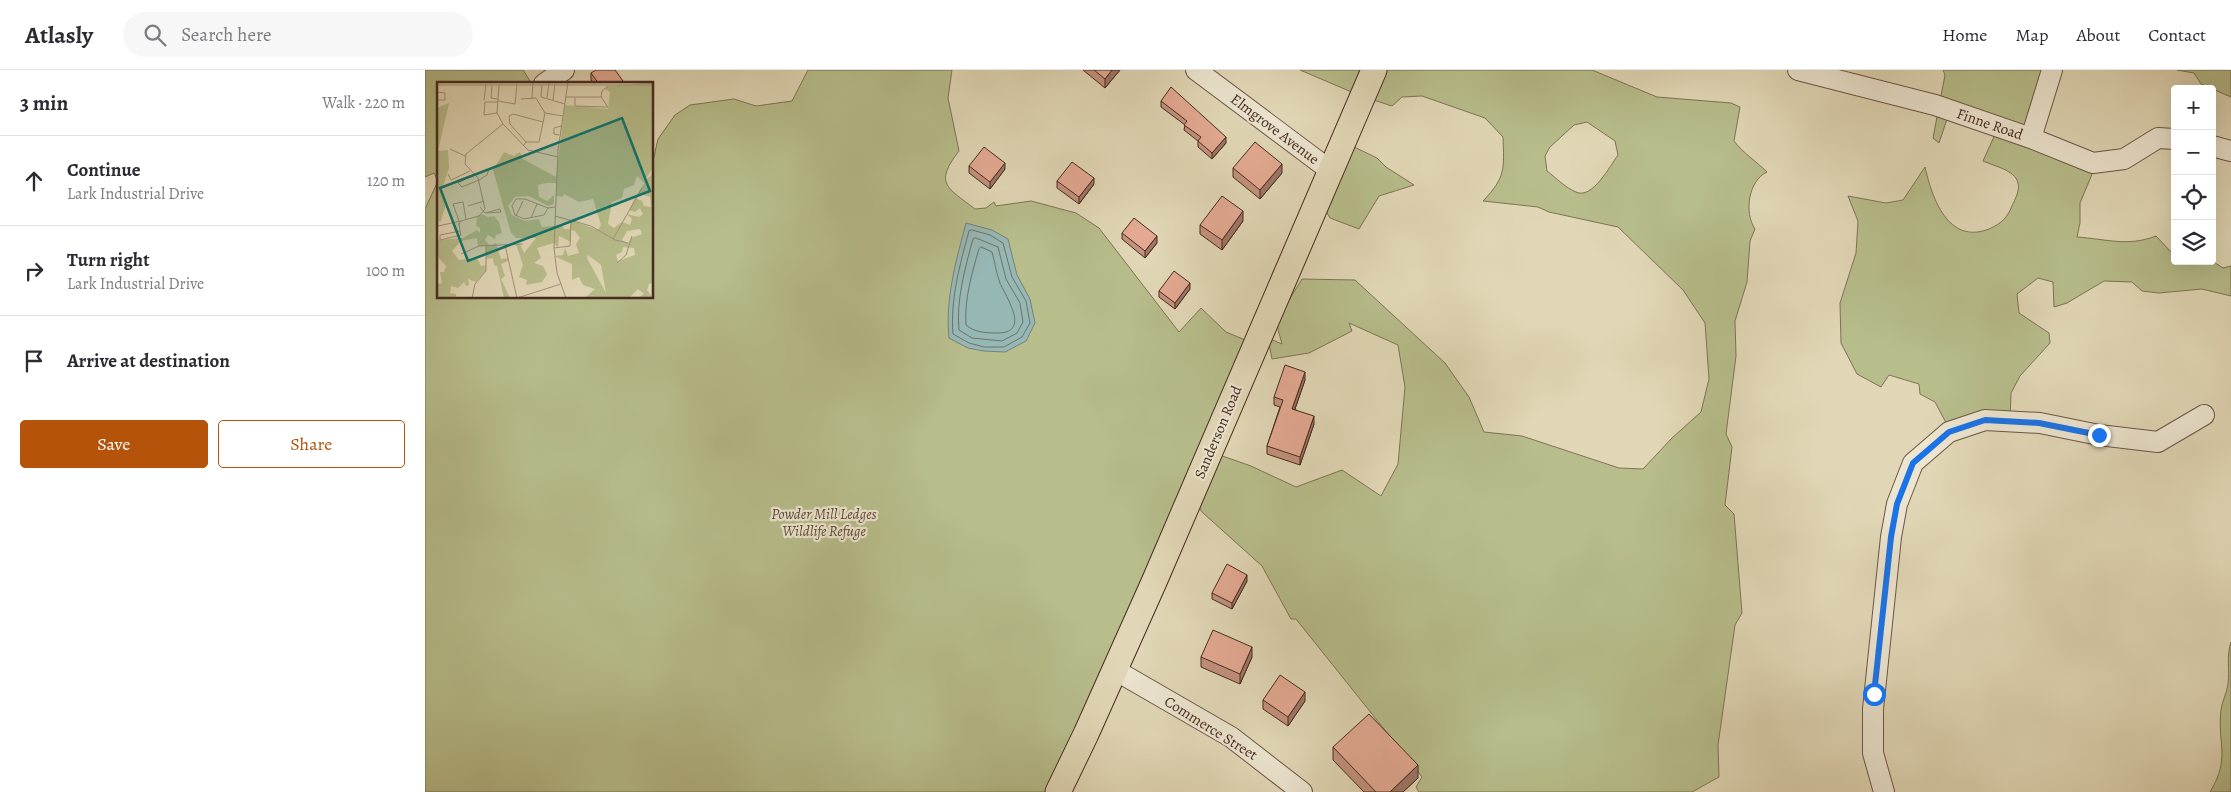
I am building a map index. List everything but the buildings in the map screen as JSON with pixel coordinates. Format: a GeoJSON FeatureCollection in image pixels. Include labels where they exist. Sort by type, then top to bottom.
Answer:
{"type":"FeatureCollection","features":[{"type":"Feature","properties":{"kind":"main road","name":"Sanderson Road"},"geometry":{"type":"LineString","coordinates":[[1057,792],[1115,670],[1374,70]]}},
{"type":"Feature","properties":{"kind":"street"},"geometry":{"type":"LineString","coordinates":[[547,82],[564,70]]}},
{"type":"Feature","properties":{"kind":"street","name":"Finne Road"},"geometry":{"type":"LineString","coordinates":[[1798,70],[1862,78],[2031,138],[2093,163],[2124,159],[2158,138],[2171,139]]}},
{"type":"Feature","properties":{"kind":"street"},"geometry":{"type":"LineString","coordinates":[[2031,138],[2053,70]]}},
{"type":"Feature","properties":{"kind":"street","name":"Elmgrove Avenue"},"geometry":{"type":"LineString","coordinates":[[1207,74],[1331,171]]}},
{"type":"Feature","properties":{"kind":"street"},"geometry":{"type":"LineString","coordinates":[[2216,147],[2231,150]]}},
{"type":"Feature","properties":{"kind":"street"},"geometry":{"type":"LineString","coordinates":[[1885,792],[1873,753],[1873,709],[1891,537],[1897,504],[1913,463],[1949,432],[1985,420],[2039,423],[2099,435],[2158,442],[2204,415]]}},
{"type":"Feature","properties":{"kind":"street","name":"Commerce Street"},"geometry":{"type":"LineString","coordinates":[[1115,670],[1231,737],[1302,792]]}},
{"type":"Feature","properties":{"kind":"green space"},"geometry":{"type":"Polygon","coordinates":[[[425,70],[523,70],[531,82],[437,82],[437,179],[434,173],[425,177],[425,70]]]}},
{"type":"Feature","properties":{"kind":"green space","name":"Powder Mill Ledges Wildlife Refuge"},"geometry":{"type":"Polygon","coordinates":[[[808,70],[952,70],[948,98],[959,151],[951,162],[946,178],[947,185],[957,196],[975,209],[986,208],[994,202],[996,206],[1031,201],[1076,213],[1099,228],[1179,332],[1201,308],[1226,332],[1255,344],[1211,452],[1251,466],[1296,487],[1342,470],[1381,496],[1398,464],[1405,387],[1398,345],[1349,323],[1352,331],[1309,353],[1272,359],[1268,338],[1282,344],[1272,307],[1289,300],[1302,279],[1355,280],[1445,363],[1469,397],[1484,432],[1522,436],[1619,468],[1643,469],[1672,438],[1701,412],[1709,379],[1705,323],[1683,290],[1618,227],[1549,212],[1538,207],[1483,201],[1500,179],[1504,157],[1503,137],[1485,118],[1422,96],[1402,97],[1392,106],[1361,96],[1300,70],[1592,70],[1657,97],[1731,103],[1740,107],[1734,141],[1767,172],[1756,182],[1750,198],[1750,215],[1755,229],[1750,241],[1747,282],[1735,321],[1736,356],[1726,434],[1732,447],[1725,505],[1734,514],[1742,613],[1735,625],[1718,745],[1719,777],[1692,792],[1419,792],[1416,787],[1422,777],[1296,619],[1291,619],[1262,566],[1202,512],[1192,496],[1058,792],[425,792],[425,209],[437,183],[437,299],[654,299],[654,157],[658,139],[675,115],[690,105],[734,99],[756,106],[792,101],[808,70]],[[1587,122],[1574,125],[1550,147],[1545,156],[1547,171],[1572,190],[1582,193],[1594,187],[1600,181],[1618,155],[1615,141],[1587,122]]]}},
{"type":"Feature","properties":{"kind":"green space"},"geometry":{"type":"Polygon","coordinates":[[[1943,70],[2053,70],[2030,138],[2095,167],[2080,203],[2080,223],[2077,237],[2126,242],[2156,236],[2171,252],[2171,265],[2216,264],[2223,268],[2231,266],[2231,296],[2202,289],[2159,293],[2142,291],[2132,282],[2104,281],[2067,303],[2054,307],[2053,282],[2038,278],[2017,294],[2019,313],[2049,333],[2050,343],[2020,376],[2011,393],[2010,421],[1951,432],[1935,402],[1920,394],[1919,384],[1889,375],[1881,387],[1857,374],[1841,343],[1840,303],[1856,253],[1858,221],[1848,196],[1886,203],[1903,200],[1925,167],[1932,192],[1944,216],[1953,225],[1963,230],[1975,232],[1989,229],[2003,220],[2018,192],[2018,183],[2013,175],[1983,161],[1997,130],[1949,113],[1939,143],[1933,138],[1945,75],[1943,70]]]}},
{"type":"Feature","properties":{"kind":"green space"},"geometry":{"type":"Polygon","coordinates":[[[2177,70],[2231,70],[2231,97],[2216,90],[2216,85],[2201,84],[2194,73],[2177,70]]]}},
{"type":"Feature","properties":{"kind":"green space"},"geometry":{"type":"Polygon","coordinates":[[[1346,143],[1377,158],[1386,167],[1414,185],[1379,196],[1359,229],[1330,218],[1319,199],[1346,143]]]}},
{"type":"Feature","properties":{"kind":"green space"},"geometry":{"type":"Polygon","coordinates":[[[2231,642],[2231,792],[2210,792],[2220,770],[2222,760],[2220,722],[2222,703],[2228,684],[2231,642]]]}},
{"type":"Feature","properties":{"kind":"water"},"geometry":{"type":"Polygon","coordinates":[[[966,223],[992,230],[1008,239],[1017,275],[1030,299],[1035,323],[1026,341],[1005,352],[968,348],[949,338],[950,294],[966,223]]]}},
{"type":"Feature","properties":{"kind":"route"},"geometry":{"type":"LineString","coordinates":[[1874,694],[1891,537],[1897,504],[1913,463],[1949,432],[1985,420],[2039,423],[2099,435]]}}]}
